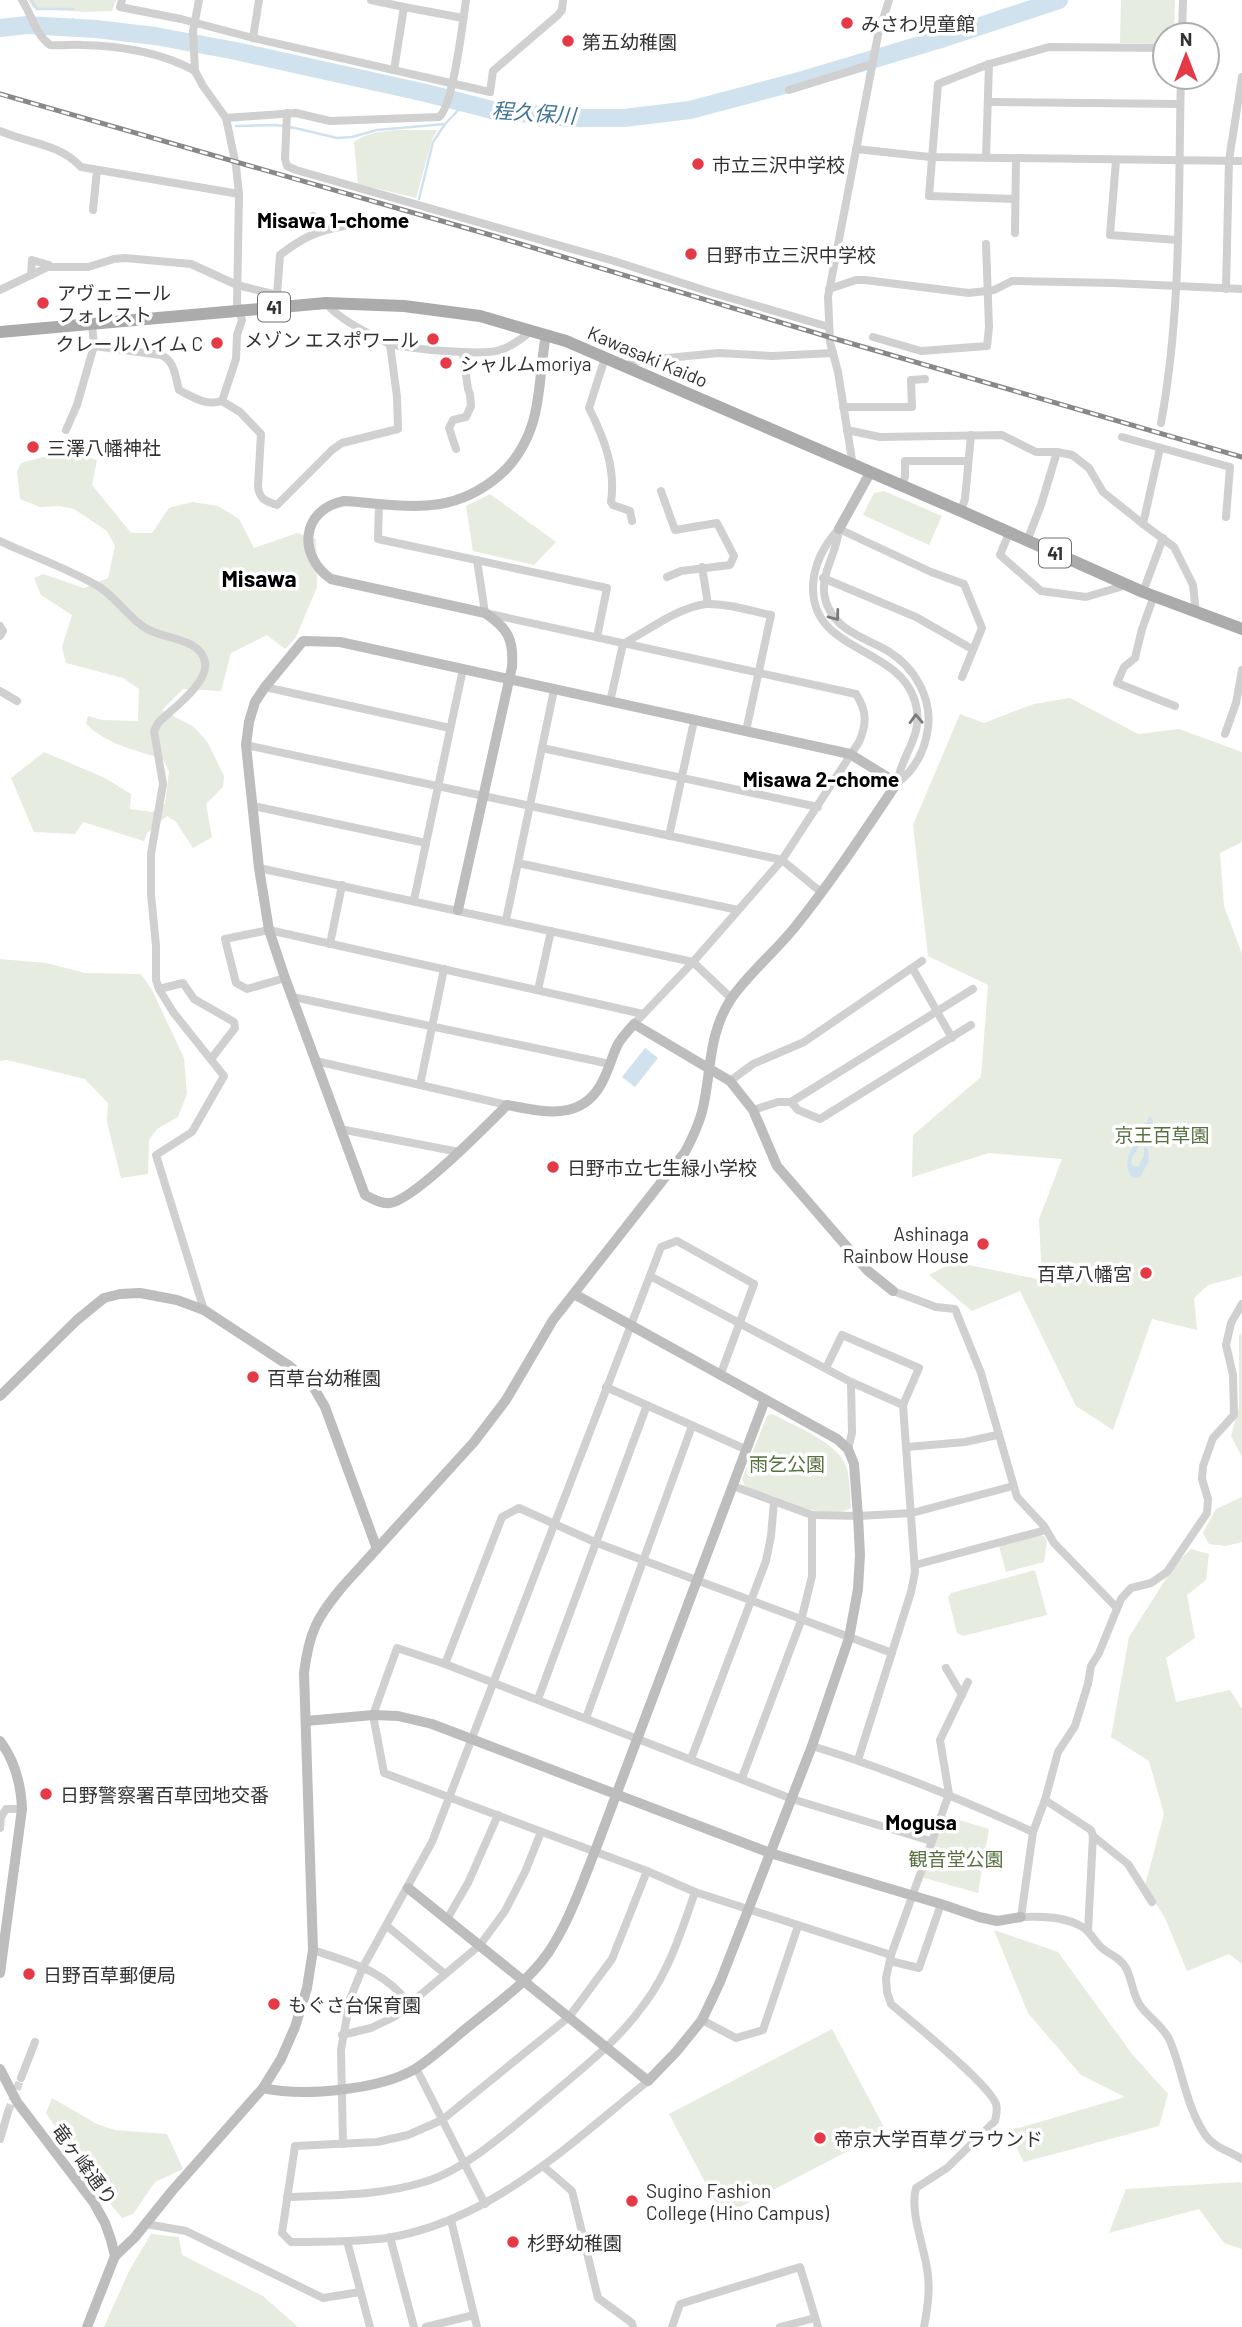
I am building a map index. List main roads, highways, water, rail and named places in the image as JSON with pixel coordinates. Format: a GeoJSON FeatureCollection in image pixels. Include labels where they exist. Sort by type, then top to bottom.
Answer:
{"type":"FeatureCollection","features":[{"type":"Feature","properties":{"kind":"main road","name":"Kawasaki Kaido"},"geometry":{"type":"LineString","coordinates":[[0,332],[326,303],[446,310],[480,316],[532,330],[605,358],[1127,585],[1242,629]]}},
{"type":"Feature","properties":{"kind":"water"},"geometry":{"type":"Polygon","coordinates":[[[645,1048],[658,1058],[635,1087],[622,1077],[645,1048]]]}},
{"type":"Feature","properties":{"kind":"water"},"geometry":{"type":"Polygon","coordinates":[[[1149,1115],[1153,1120],[1151,1129],[1132,1157],[1131,1165],[1138,1167],[1144,1156],[1144,1147],[1148,1149],[1149,1161],[1140,1177],[1134,1178],[1128,1168],[1129,1156],[1149,1115]]]}},
{"type":"Feature","properties":{"kind":"waterway"},"geometry":{"type":"LineString","coordinates":[[31,0],[37,9],[73,9]]}},
{"type":"Feature","properties":{"kind":"waterway","name":"程久保川"},"geometry":{"type":"LineString","coordinates":[[0,28],[27,25],[155,36],[236,51],[492,110],[570,118],[624,118],[690,110],[803,80],[1059,0]]}},
{"type":"Feature","properties":{"kind":"waterway"},"geometry":{"type":"LineString","coordinates":[[73,19],[74,27]]}},
{"type":"Feature","properties":{"kind":"waterway"},"geometry":{"type":"LineString","coordinates":[[236,126],[276,125],[337,138],[352,137],[377,130],[445,124],[465,103]]}},
{"type":"Feature","properties":{"kind":"waterway"},"geometry":{"type":"LineString","coordinates":[[419,199],[433,142],[445,124]]}},
{"type":"Feature","properties":{"kind":"tunnel"},"geometry":{"type":"LineString","coordinates":[[8,2112],[21,2078]]}},
{"type":"Feature","properties":{"kind":"railway"},"geometry":{"type":"LineString","coordinates":[[0,94],[494,236],[1242,457]]}},
{"type":"Feature","properties":{"kind":"place","name":"みさわ児童館"},"geometry":{"type":"Point","coordinates":[847,23]}},
{"type":"Feature","properties":{"kind":"place","name":"第五幼稚園"},"geometry":{"type":"Point","coordinates":[568,41]}},
{"type":"Feature","properties":{"kind":"place","name":"市立三沢中学校"},"geometry":{"type":"Point","coordinates":[698,164]}},
{"type":"Feature","properties":{"kind":"place","name":"日野市立三沢中学校"},"geometry":{"type":"Point","coordinates":[691,254]}},
{"type":"Feature","properties":{"kind":"place","name":"アヴェニール フォレスト"},"geometry":{"type":"Point","coordinates":[43,303]}},
{"type":"Feature","properties":{"kind":"place","name":"メゾン エスポワール"},"geometry":{"type":"Point","coordinates":[433,339]}},
{"type":"Feature","properties":{"kind":"place","name":"クレールハイム C"},"geometry":{"type":"Point","coordinates":[217,343]}},
{"type":"Feature","properties":{"kind":"place","name":"シャルムmoriya"},"geometry":{"type":"Point","coordinates":[446,363]}},
{"type":"Feature","properties":{"kind":"place","name":"三澤八幡神社"},"geometry":{"type":"Point","coordinates":[33,447]}},
{"type":"Feature","properties":{"kind":"place","name":"日野市立七生緑小学校"},"geometry":{"type":"Point","coordinates":[553,1167]}},
{"type":"Feature","properties":{"kind":"place","name":"Ashinaga Rainbow House"},"geometry":{"type":"Point","coordinates":[983,1244]}},
{"type":"Feature","properties":{"kind":"place","name":"百草八幡宮"},"geometry":{"type":"Point","coordinates":[1146,1273]}},
{"type":"Feature","properties":{"kind":"place","name":"百草台幼稚園"},"geometry":{"type":"Point","coordinates":[253,1377]}},
{"type":"Feature","properties":{"kind":"place","name":"日野警察署百草団地交番"},"geometry":{"type":"Point","coordinates":[46,1794]}},
{"type":"Feature","properties":{"kind":"place","name":"日野百草郵便局"},"geometry":{"type":"Point","coordinates":[29,1974]}},
{"type":"Feature","properties":{"kind":"place","name":"もぐさ台保育園"},"geometry":{"type":"Point","coordinates":[274,2004]}},
{"type":"Feature","properties":{"kind":"place","name":"帝京大学百草グラウンド"},"geometry":{"type":"Point","coordinates":[820,2138]}},
{"type":"Feature","properties":{"kind":"place","name":"Sugino Fashion College (Hino Campus)"},"geometry":{"type":"Point","coordinates":[632,2201]}},
{"type":"Feature","properties":{"kind":"place","name":"杉野幼稚園"},"geometry":{"type":"Point","coordinates":[513,2242]}},
{"type":"Feature","properties":{"kind":"district","name":"Misawa 1-chome"},"geometry":{"type":"Point","coordinates":[333,219]}},
{"type":"Feature","properties":{"kind":"district","name":"Misawa"},"geometry":{"type":"Point","coordinates":[259,578]}},
{"type":"Feature","properties":{"kind":"district","name":"Misawa 2-chome"},"geometry":{"type":"Point","coordinates":[821,778]}},
{"type":"Feature","properties":{"kind":"district","name":"Mogusa"},"geometry":{"type":"Point","coordinates":[921,1821]}},
{"type":"Feature","properties":{"kind":"park label","name":"京王百草園"},"geometry":{"type":"Point","coordinates":[1162,1134]}},
{"type":"Feature","properties":{"kind":"park label","name":"雨乞公園"},"geometry":{"type":"Point","coordinates":[787,1463]}},
{"type":"Feature","properties":{"kind":"park label","name":"観音堂公園"},"geometry":{"type":"Point","coordinates":[956,1858]}}]}
